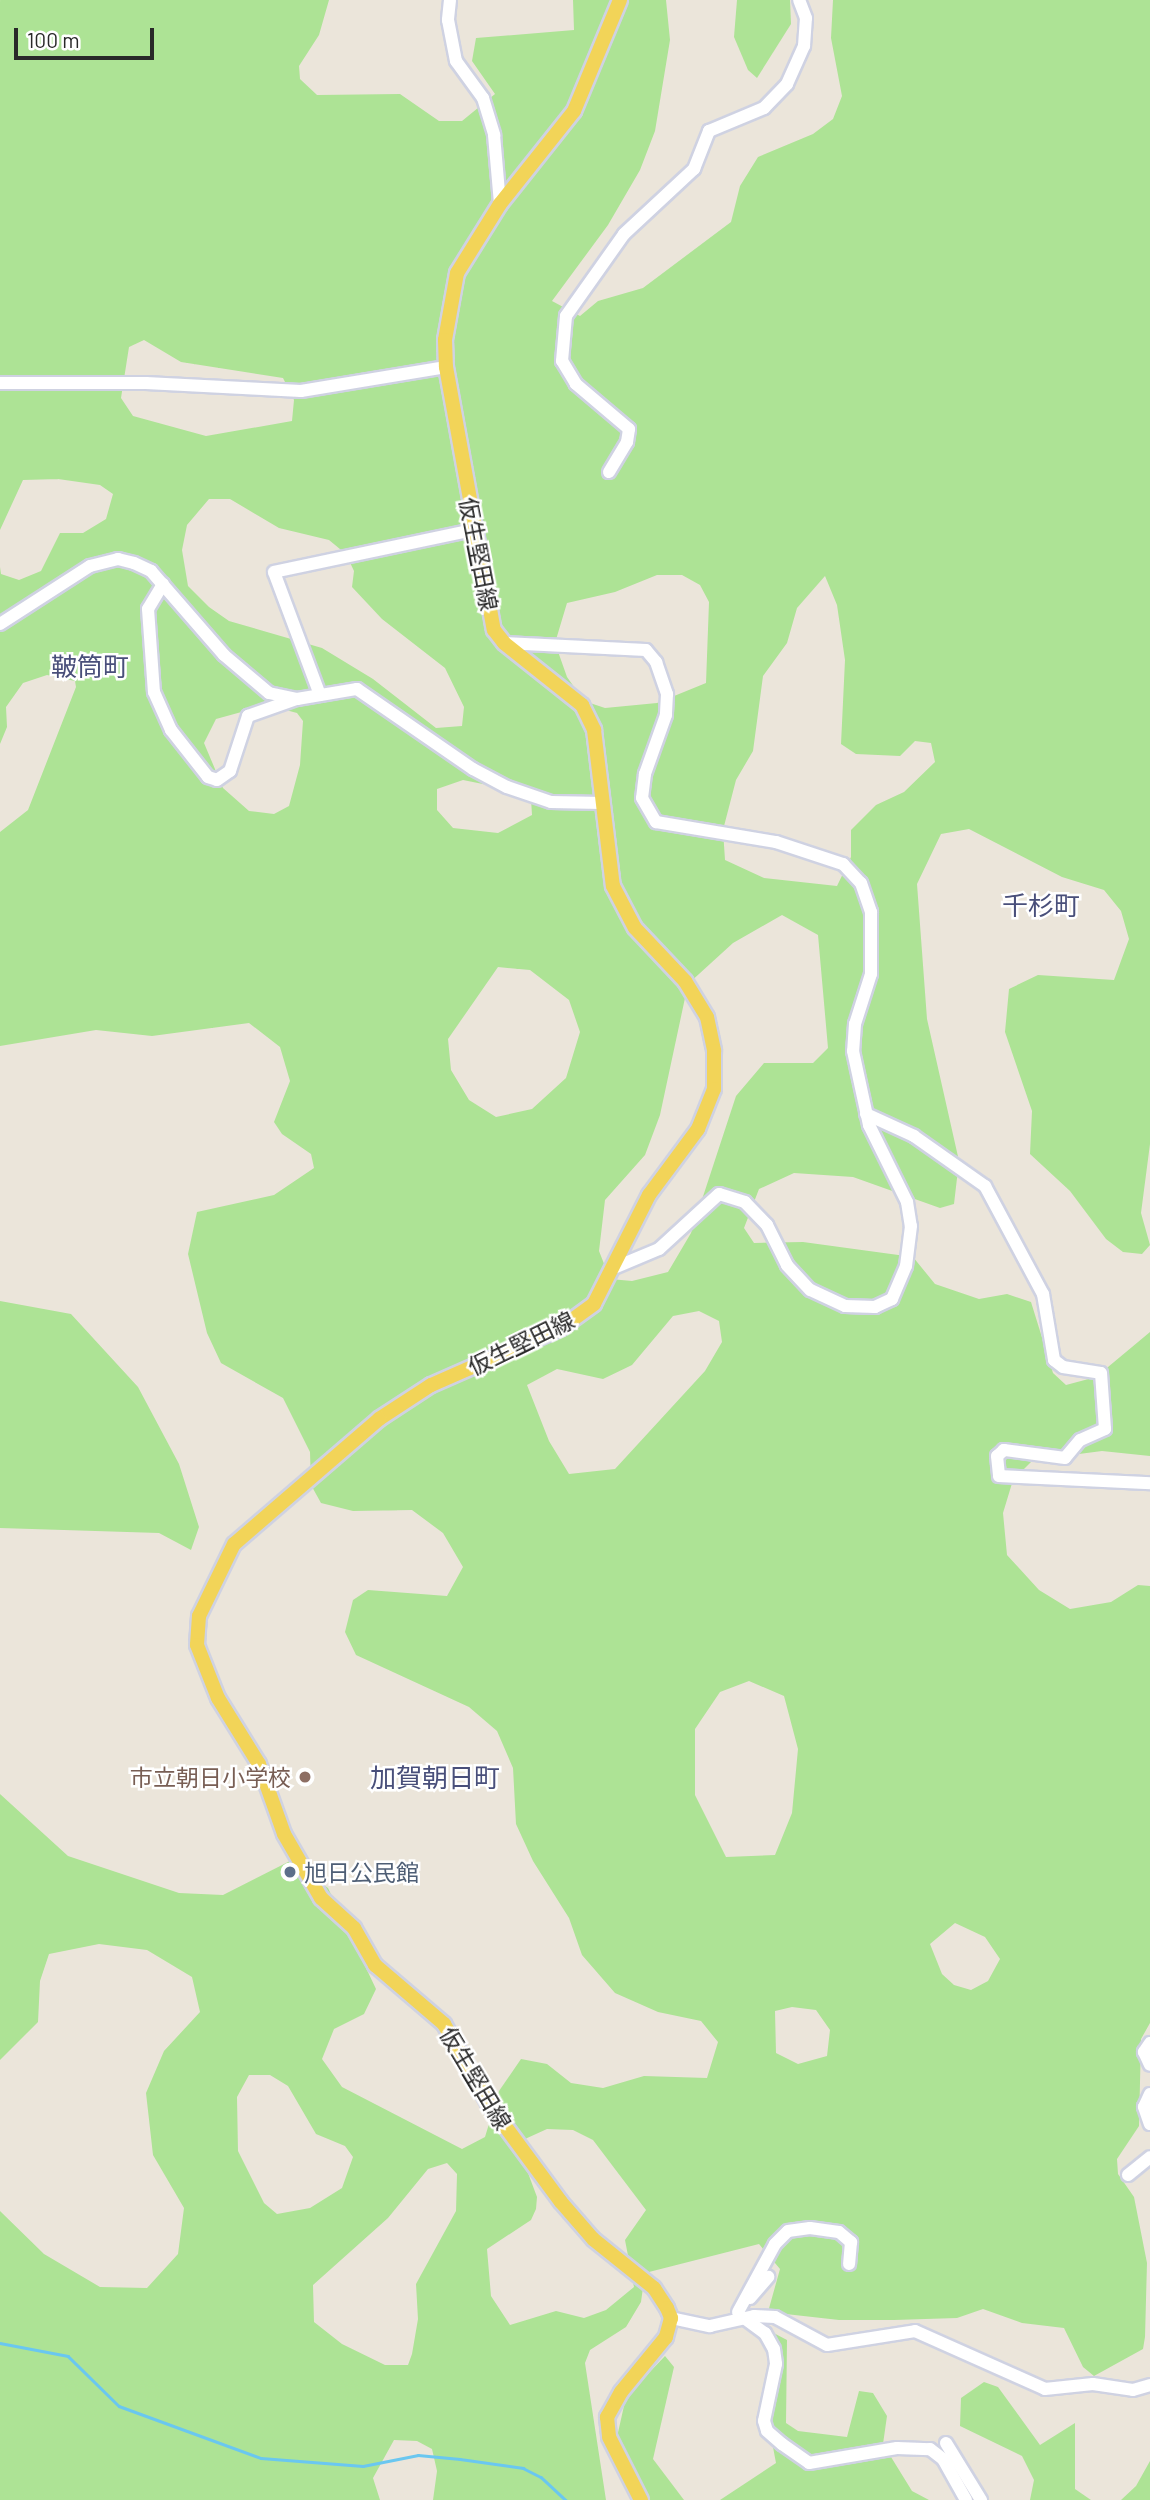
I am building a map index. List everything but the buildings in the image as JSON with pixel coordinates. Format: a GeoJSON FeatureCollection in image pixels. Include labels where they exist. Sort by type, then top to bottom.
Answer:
{"type":"FeatureCollection","features":[{"type":"Feature","properties":{"kind":"main road","name":"仮生堅田線"},"geometry":{"type":"LineString","coordinates":[[620,0],[574,111],[500,204],[457,273],[445,340],[446,367],[487,608],[503,643],[582,705],[594,730],[612,886],[623,910],[698,1000],[714,1051],[714,1089],[698,1129],[649,1195],[594,1304],[561,1328],[431,1385],[379,1419],[234,1544],[206,1596],[199,1616],[197,1645],[218,1698],[259,1764],[284,1834],[321,1898],[354,1928],[375,1965],[444,2024],[488,2103],[543,2181],[593,2239],[654,2288],[671,2318]]}},
{"type":"Feature","properties":{"kind":"main road"},"geometry":{"type":"LineString","coordinates":[[641,2500],[609,2437],[607,2417],[621,2392],[666,2337],[671,2318]]}},
{"type":"Feature","properties":{"kind":"street"},"geometry":{"type":"LineString","coordinates":[[450,0],[448,20],[456,61],[483,98],[494,135],[500,204]]}},
{"type":"Feature","properties":{"kind":"street"},"geometry":{"type":"LineString","coordinates":[[609,472],[627,442],[629,429],[576,384],[562,360],[566,316],[624,234],[694,169],[709,131],[764,108],[787,84],[804,46],[806,18],[799,0]]}},
{"type":"Feature","properties":{"kind":"street"},"geometry":{"type":"LineString","coordinates":[[0,383],[146,383],[301,391],[446,367]]}},
{"type":"Feature","properties":{"kind":"street"},"geometry":{"type":"LineString","coordinates":[[320,695],[274,572],[474,530]]}},
{"type":"Feature","properties":{"kind":"street"},"geometry":{"type":"LineString","coordinates":[[0,624],[90,566],[105,562],[134,563],[163,584],[251,682],[269,693],[297,699]]}},
{"type":"Feature","properties":{"kind":"street"},"geometry":{"type":"LineString","coordinates":[[163,584],[148,609],[154,692],[171,730],[208,777],[217,780],[230,771],[247,716],[297,699],[357,689],[369,694],[473,769],[535,799],[602,803]]}},
{"type":"Feature","properties":{"kind":"street"},"geometry":{"type":"LineString","coordinates":[[503,643],[646,650],[656,662],[667,694],[666,715],[645,774],[645,810],[656,822],[809,851],[843,864],[857,876],[871,912],[874,940],[853,1051],[866,1114],[907,1202],[911,1226],[906,1266],[892,1299],[875,1307],[845,1306],[810,1290],[787,1265],[767,1225],[746,1202],[719,1194],[659,1249],[615,1267]]}},
{"type":"Feature","properties":{"kind":"street"},"geometry":{"type":"LineString","coordinates":[[866,1114],[914,1136],[985,1186],[1043,1294],[1054,1360],[1063,1367],[1101,1373],[1105,1429],[1080,1440],[1065,1458],[1004,1450],[997,1456],[999,1476],[1150,1483]]}},
{"type":"Feature","properties":{"kind":"street"},"geometry":{"type":"LineString","coordinates":[[1150,2043],[1144,2052],[1150,2065]]}},
{"type":"Feature","properties":{"kind":"street"},"geometry":{"type":"LineString","coordinates":[[1150,2094],[1144,2107],[1150,2124]]}},
{"type":"Feature","properties":{"kind":"street"},"geometry":{"type":"LineString","coordinates":[[1128,2175],[1144,2167],[1150,2157]]}},
{"type":"Feature","properties":{"kind":"street"},"geometry":{"type":"LineString","coordinates":[[737,2317],[775,2244],[788,2231],[810,2228],[839,2232],[851,2242],[849,2264]]}},
{"type":"Feature","properties":{"kind":"street"},"geometry":{"type":"LineString","coordinates":[[737,2317],[768,2277]]}},
{"type":"Feature","properties":{"kind":"street"},"geometry":{"type":"LineString","coordinates":[[671,2318],[710,2326],[737,2317],[775,2317],[827,2345],[908,2330],[922,2332],[1045,2389],[1093,2384],[1133,2390],[1150,2385]]}},
{"type":"Feature","properties":{"kind":"street"},"geometry":{"type":"LineString","coordinates":[[737,2317],[765,2333],[774,2348],[776,2364],[764,2421],[768,2431],[782,2444],[809,2462],[897,2448],[930,2449],[943,2459],[966,2500]]}},
{"type":"Feature","properties":{"kind":"street"},"geometry":{"type":"LineString","coordinates":[[946,2443],[981,2500]]}},
{"type":"Feature","properties":{"kind":"green space"},"geometry":{"type":"Polygon","coordinates":[[[0,0],[329,0],[319,35],[299,66],[300,79],[317,95],[400,94],[439,121],[462,121],[495,94],[472,61],[476,38],[574,30],[573,0],[666,0],[670,40],[655,131],[640,170],[608,225],[552,301],[580,316],[598,301],[643,288],[731,222],[740,186],[758,157],[813,134],[833,119],[842,96],[831,38],[833,0],[1150,0],[1150,1144],[1141,1213],[1150,1245],[1142,1254],[1123,1252],[1106,1239],[1070,1191],[1030,1154],[1032,1111],[1005,1032],[1009,989],[1038,975],[1114,980],[1129,939],[1121,911],[1104,890],[1062,877],[969,829],[941,834],[917,884],[927,1019],[959,1161],[954,1204],[940,1208],[853,1177],[794,1173],[759,1189],[744,1228],[754,1243],[803,1242],[913,1257],[935,1284],[979,1299],[1007,1294],[1031,1302],[1053,1373],[1066,1385],[1096,1377],[1150,1332],[1150,1456],[1102,1451],[1033,1460],[1013,1480],[1003,1513],[1007,1555],[1039,1590],[1070,1609],[1111,1602],[1138,1585],[1150,1586],[1150,2023],[1141,2039],[1139,2126],[1117,2159],[1118,2174],[1134,2197],[1147,2263],[1143,2349],[1094,2376],[1083,2367],[1064,2328],[1022,2323],[983,2309],[957,2318],[894,2320],[839,2320],[768,2312],[780,2269],[759,2244],[645,2273],[641,2302],[626,2327],[590,2350],[585,2363],[606,2500],[433,2500],[437,2471],[432,2449],[417,2441],[394,2440],[373,2478],[380,2500],[0,2500],[0,2211],[44,2254],[100,2287],[147,2288],[178,2254],[184,2208],[153,2155],[146,2093],[164,2051],[200,2012],[192,1977],[147,1950],[99,1944],[49,1954],[40,1981],[38,2022],[0,2060],[0,1794],[68,1856],[179,1893],[223,1895],[290,1861],[328,1888],[376,1989],[364,2014],[334,2029],[322,2059],[342,2087],[462,2149],[485,2137],[499,2091],[521,2059],[547,2064],[571,2083],[603,2088],[644,2076],[707,2078],[718,2042],[701,2021],[658,2012],[615,1993],[582,1955],[569,1918],[533,1861],[516,1824],[513,1768],[497,1731],[469,1707],[356,1655],[345,1632],[353,1600],[368,1590],[447,1596],[463,1567],[443,1533],[412,1510],[353,1511],[321,1503],[311,1485],[310,1452],[283,1398],[221,1363],[207,1333],[188,1254],[197,1212],[274,1195],[314,1168],[311,1154],[282,1134],[274,1122],[290,1081],[280,1047],[249,1023],[152,1036],[96,1030],[0,1046],[0,832],[28,810],[76,687],[75,681],[47,675],[23,683],[6,707],[7,727],[0,744],[0,567],[1,574],[19,580],[41,571],[60,533],[83,533],[106,519],[113,494],[100,485],[58,479],[23,480],[0,530],[0,0]],[[144,340],[129,347],[121,398],[133,416],[206,436],[292,421],[294,400],[283,378],[181,362],[144,340]],[[209,499],[187,525],[182,550],[188,586],[209,607],[229,621],[322,648],[373,679],[436,728],[462,726],[464,707],[445,668],[382,619],[352,587],[354,571],[346,554],[329,540],[279,528],[230,499],[209,499]],[[657,575],[615,592],[567,603],[555,643],[567,677],[584,701],[605,708],[657,703],[706,683],[709,602],[700,585],[682,575],[657,575]],[[825,576],[797,608],[787,643],[763,676],[753,751],[736,780],[723,830],[725,860],[764,878],[837,886],[851,857],[851,830],[876,805],[904,792],[935,762],[931,743],[915,741],[900,756],[856,754],[841,744],[845,660],[837,605],[825,576]],[[267,705],[216,719],[204,743],[223,788],[249,811],[274,814],[289,806],[300,765],[303,721],[297,713],[267,705]],[[463,780],[437,789],[437,810],[453,828],[498,833],[532,815],[531,799],[518,791],[463,780]],[[782,915],[733,943],[688,984],[660,1115],[645,1155],[605,1200],[599,1251],[610,1279],[632,1281],[668,1272],[691,1233],[736,1096],[764,1063],[813,1063],[828,1048],[818,935],[782,915]],[[498,967],[448,1039],[451,1070],[469,1100],[496,1117],[532,1109],[566,1078],[580,1032],[569,1000],[530,970],[498,967]],[[699,1311],[673,1316],[632,1365],[603,1379],[557,1369],[527,1385],[549,1441],[569,1474],[615,1469],[705,1371],[722,1342],[719,1321],[699,1311]],[[749,1681],[720,1692],[695,1729],[695,1795],[726,1857],[775,1855],[792,1813],[798,1749],[784,1696],[749,1681]],[[955,1923],[930,1944],[942,1974],[954,1985],[971,1990],[988,1981],[1000,1959],[985,1937],[955,1923]],[[792,2007],[775,2011],[776,2053],[798,2064],[827,2056],[830,2030],[816,2010],[792,2007]],[[249,2075],[237,2097],[238,2151],[264,2203],[277,2214],[310,2208],[342,2188],[353,2157],[345,2146],[316,2134],[288,2086],[270,2075],[249,2075]],[[547,2129],[525,2139],[519,2149],[537,2197],[531,2220],[487,2249],[491,2296],[510,2325],[556,2311],[584,2318],[606,2310],[634,2287],[625,2240],[646,2210],[593,2140],[573,2130],[547,2129]],[[447,2163],[428,2169],[388,2218],[313,2285],[314,2322],[342,2344],[385,2365],[408,2365],[418,2319],[416,2284],[456,2211],[457,2174],[447,2163]]]}},
{"type":"Feature","properties":{"kind":"green space"},"geometry":{"type":"Polygon","coordinates":[[[737,0],[790,0],[791,24],[757,78],[748,70],[734,37],[737,0]]]}},
{"type":"Feature","properties":{"kind":"green space"},"geometry":{"type":"Polygon","coordinates":[[[0,1301],[71,1314],[138,1387],[179,1464],[199,1527],[191,1550],[159,1533],[0,1528],[0,1301]]]}},
{"type":"Feature","properties":{"kind":"green space"},"geometry":{"type":"Polygon","coordinates":[[[762,2327],[787,2340],[786,2423],[798,2431],[847,2437],[859,2391],[873,2393],[887,2416],[883,2444],[912,2491],[929,2500],[720,2500],[776,2463],[766,2410],[776,2368],[762,2327]]]}},
{"type":"Feature","properties":{"kind":"green space"},"geometry":{"type":"Polygon","coordinates":[[[665,2356],[674,2367],[653,2459],[684,2500],[636,2500],[617,2437],[626,2397],[665,2356]]]}},
{"type":"Feature","properties":{"kind":"green space"},"geometry":{"type":"Polygon","coordinates":[[[984,2382],[998,2387],[1040,2445],[1075,2423],[1075,2489],[1091,2500],[1030,2500],[1034,2480],[1022,2456],[960,2426],[961,2398],[984,2382]]]}},
{"type":"Feature","properties":{"kind":"green space"},"geometry":{"type":"Polygon","coordinates":[[[1150,2461],[1150,2500],[1121,2500],[1136,2486],[1150,2461]]]}},
{"type":"Feature","properties":{"kind":"waterway"},"geometry":{"type":"LineString","coordinates":[[0,2343],[68,2356],[119,2406],[261,2458],[363,2466],[418,2455],[460,2459],[523,2468],[541,2477],[566,2500]]}},
{"type":"Feature","properties":{"kind":"place","name":"市立朝日小学校"},"geometry":{"type":"Point","coordinates":[305,1777]}},
{"type":"Feature","properties":{"kind":"place","name":"旭日公民館"},"geometry":{"type":"Point","coordinates":[290,1872]}},
{"type":"Feature","properties":{"kind":"district","name":"鞁筒町"},"geometry":{"type":"Point","coordinates":[90,666]}},
{"type":"Feature","properties":{"kind":"district","name":"千杉町"},"geometry":{"type":"Point","coordinates":[1041,905]}},
{"type":"Feature","properties":{"kind":"district","name":"加賀朝日町"},"geometry":{"type":"Point","coordinates":[435,1777]}}]}
